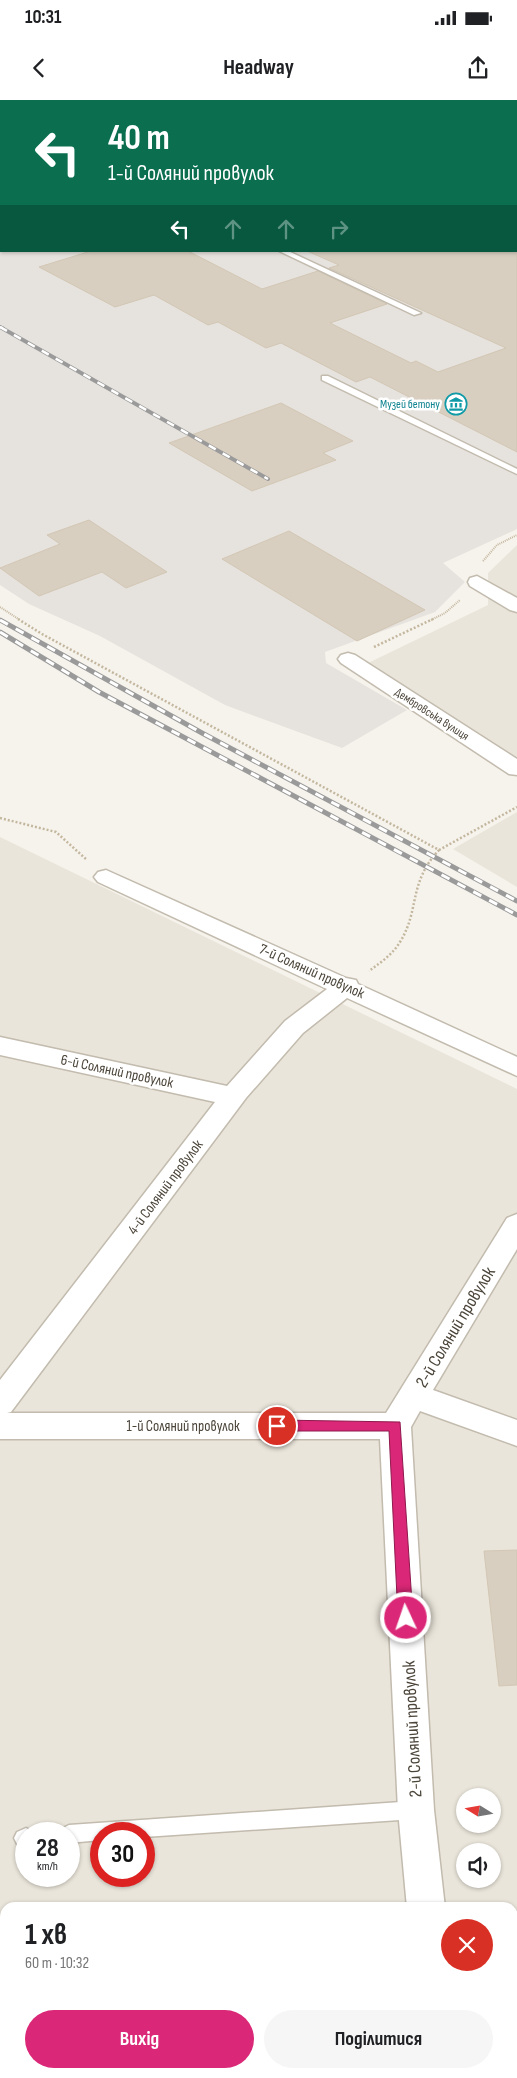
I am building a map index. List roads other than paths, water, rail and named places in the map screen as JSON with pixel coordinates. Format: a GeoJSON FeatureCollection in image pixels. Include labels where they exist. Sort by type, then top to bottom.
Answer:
{"type":"FeatureCollection","features":[{"type":"Feature","properties":{"kind":"street"},"geometry":{"type":"LineString","coordinates":[[477,582],[517,606]]}},
{"type":"Feature","properties":{"kind":"street","name":"Дембровська вулиця"},"geometry":{"type":"LineString","coordinates":[[348,659],[517,768]]}},
{"type":"Feature","properties":{"kind":"street","name":"7-й Соляний провулок"},"geometry":{"type":"LineString","coordinates":[[106,877],[347,986],[517,1067]]}},
{"type":"Feature","properties":{"kind":"street","name":"4-й Соляний провулок"},"geometry":{"type":"LineString","coordinates":[[0,1403],[233,1097],[294,1027],[347,986]]}},
{"type":"Feature","properties":{"kind":"street","name":"6-й Соляний провулок"},"geometry":{"type":"LineString","coordinates":[[0,1046],[233,1097]]}},
{"type":"Feature","properties":{"kind":"street","name":"2-й Соляний провулок"},"geometry":{"type":"LineString","coordinates":[[425,1902],[416,1810],[395,1426],[517,1226]]}},
{"type":"Feature","properties":{"kind":"street"},"geometry":{"type":"LineString","coordinates":[[413,1396],[517,1432]]}},
{"type":"Feature","properties":{"kind":"street","name":"1-й Соляний провулок"},"geometry":{"type":"LineString","coordinates":[[0,1426],[395,1426]]}},
{"type":"Feature","properties":{"kind":"lane"},"geometry":{"type":"LineString","coordinates":[[284,252],[417,313]]}},
{"type":"Feature","properties":{"kind":"lane"},"geometry":{"type":"LineString","coordinates":[[324,378],[517,472]]}},
{"type":"Feature","properties":{"kind":"lane"},"geometry":{"type":"LineString","coordinates":[[80,1833],[416,1810]]}},
{"type":"Feature","properties":{"kind":"railway"},"geometry":{"type":"LineString","coordinates":[[3,328],[0,327],[268,479]]}},
{"type":"Feature","properties":{"kind":"railway"},"geometry":{"type":"LineString","coordinates":[[0,620],[202,733],[517,901]]}},
{"type":"Feature","properties":{"kind":"railway"},"geometry":{"type":"LineString","coordinates":[[0,632],[99,692],[517,915]]}},
{"type":"Feature","properties":{"kind":"place","name":"Музей бетону"},"geometry":{"type":"Point","coordinates":[456,404]}}]}
